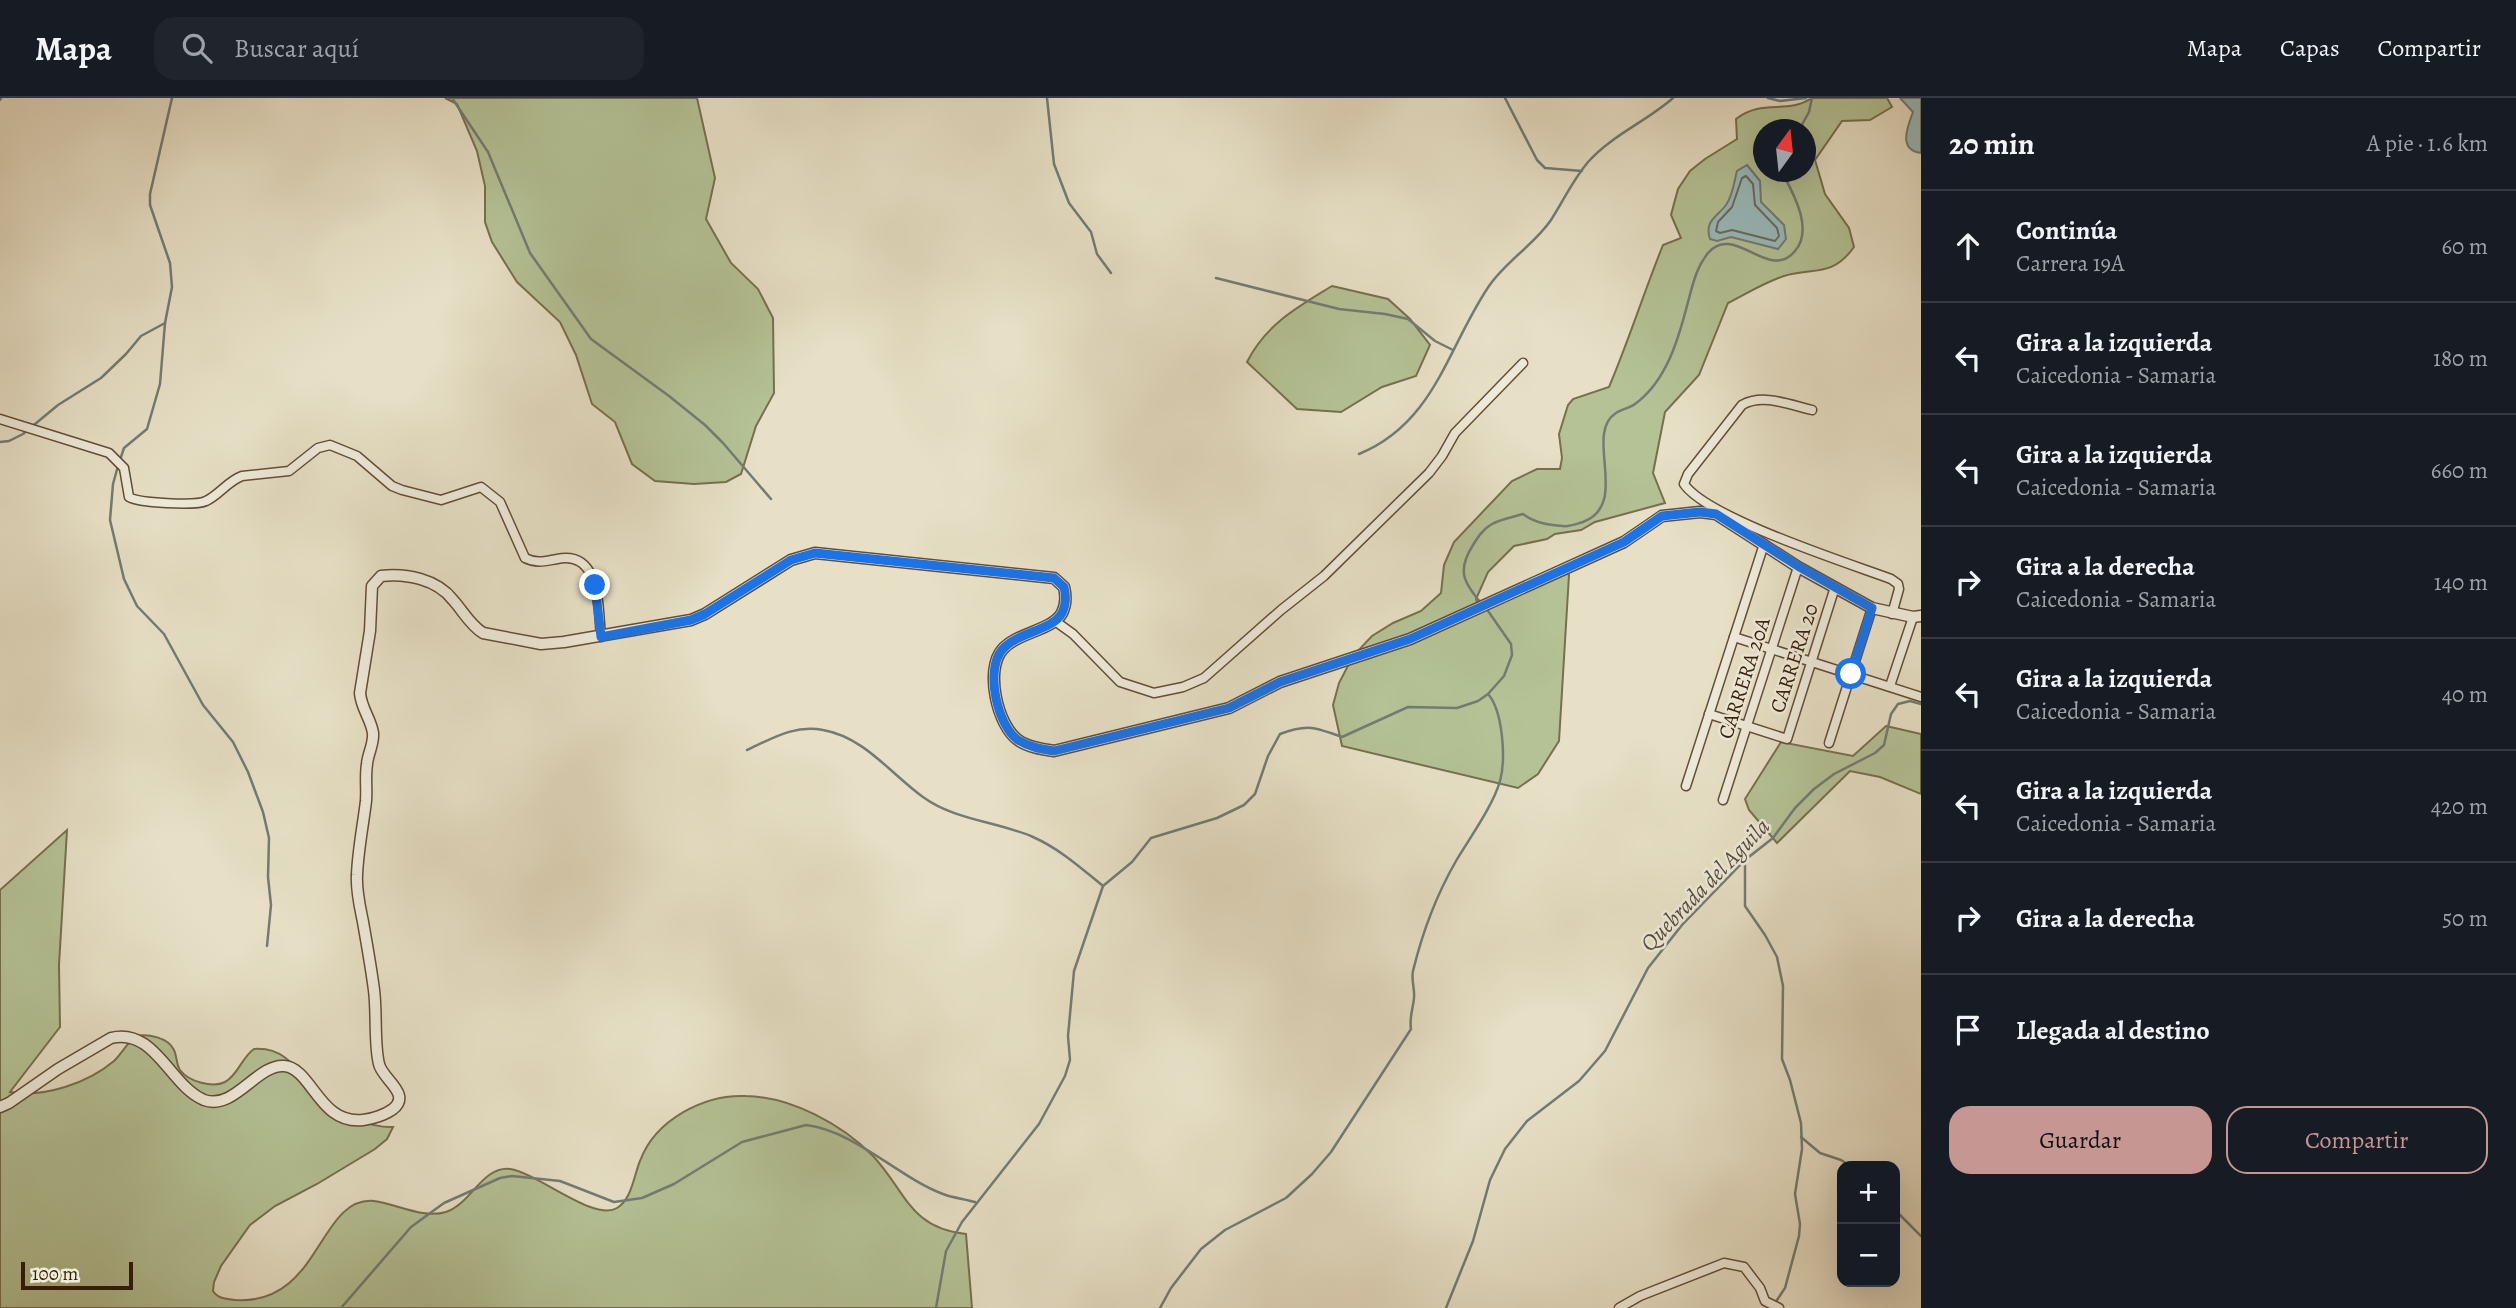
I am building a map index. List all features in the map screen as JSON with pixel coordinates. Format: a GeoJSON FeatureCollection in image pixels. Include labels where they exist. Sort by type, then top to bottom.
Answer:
{"type":"FeatureCollection","features":[{"type":"Feature","properties":{"kind":"street"},"geometry":{"type":"LineString","coordinates":[[1055,621],[1073,634],[1120,682],[1137,689],[1154,693],[1183,687],[1204,678],[1324,576],[1429,473],[1443,456],[1455,433],[1523,363]]}},
{"type":"Feature","properties":{"kind":"street"},"geometry":{"type":"LineString","coordinates":[[1812,410],[1766,399],[1751,400],[1742,405],[1688,474],[1684,484],[1689,492],[1707,503],[1766,532],[1891,579],[1898,584],[1899,589],[1892,614]]}},
{"type":"Feature","properties":{"kind":"street"},"geometry":{"type":"LineString","coordinates":[[0,419],[109,453],[124,468],[130,497],[139,502],[193,505],[204,503],[235,478],[289,471],[318,448],[330,445],[357,456],[392,486],[413,493],[441,500],[481,487],[500,502],[525,558],[532,562],[544,562],[558,558],[575,558],[584,563],[595,585],[601,637]]}},
{"type":"Feature","properties":{"kind":"street"},"geometry":{"type":"LineString","coordinates":[[0,1107],[111,1038],[121,1037],[135,1039],[148,1046],[189,1090],[208,1101],[225,1099],[280,1066],[296,1070],[330,1110],[347,1119],[368,1119],[394,1108],[399,1093],[382,1073],[378,1063],[375,1000],[357,887],[366,800],[366,767],[373,735],[360,703],[360,693],[372,586],[382,576],[408,576],[433,583],[448,593],[476,628],[493,636],[541,643],[601,637],[691,620],[791,560],[815,553],[1054,578],[1064,587],[1066,598],[1062,613],[1055,621],[1014,639],[1001,651],[993,677],[998,704],[1009,730],[1026,744],[1054,751],[1229,708],[1280,682],[1410,639],[1624,542],[1662,516],[1700,512],[1716,514],[1798,566],[1872,608],[1917,617],[1891,685]]}},
{"type":"Feature","properties":{"kind":"street"},"geometry":{"type":"LineString","coordinates":[[1686,786],[1764,544]]}},
{"type":"Feature","properties":{"kind":"street","name":"CARRERA 20A"},"geometry":{"type":"LineString","coordinates":[[1723,800],[1798,566]]}},
{"type":"Feature","properties":{"kind":"street","name":"CARRERA 20"},"geometry":{"type":"LineString","coordinates":[[1746,726],[1787,739],[1835,587]]}},
{"type":"Feature","properties":{"kind":"street"},"geometry":{"type":"LineString","coordinates":[[1829,743],[1872,608]]}},
{"type":"Feature","properties":{"kind":"street"},"geometry":{"type":"LineString","coordinates":[[1734,637],[1891,685],[1921,697]]}},
{"type":"Feature","properties":{"kind":"street"},"geometry":{"type":"LineString","coordinates":[[1709,714],[1746,726]]}},
{"type":"Feature","properties":{"kind":"street"},"geometry":{"type":"LineString","coordinates":[[1619,1308],[1640,1296],[1724,1263],[1744,1267],[1752,1275],[1765,1301],[1779,1308]]}},
{"type":"Feature","properties":{"kind":"green space"},"geometry":{"type":"Polygon","coordinates":[[[445,98],[697,98],[715,178],[706,219],[731,263],[758,289],[773,318],[774,393],[756,426],[741,474],[726,482],[694,484],[655,481],[632,464],[615,422],[592,404],[576,355],[560,322],[517,282],[492,242],[485,222],[485,186],[477,151],[457,104],[445,98]]]}},
{"type":"Feature","properties":{"kind":"green space"},"geometry":{"type":"Polygon","coordinates":[[[1812,98],[1887,98],[1892,107],[1870,120],[1842,121],[1816,159],[1816,119],[1753,119],[1753,182],[1816,182],[1816,163],[1825,194],[1849,228],[1854,247],[1846,257],[1830,267],[1784,276],[1728,303],[1699,375],[1665,412],[1653,473],[1665,503],[1595,522],[1581,530],[1555,534],[1547,539],[1514,546],[1488,572],[1476,599],[1478,605],[1560,568],[1569,575],[1559,741],[1538,774],[1518,788],[1342,746],[1333,705],[1339,683],[1353,656],[1372,636],[1421,611],[1441,593],[1444,565],[1454,542],[1512,481],[1537,469],[1560,469],[1562,458],[1559,434],[1568,405],[1573,399],[1609,387],[1663,245],[1681,238],[1671,215],[1678,189],[1690,171],[1737,139],[1736,119],[1756,109],[1793,106],[1812,98]]]}},
{"type":"Feature","properties":{"kind":"green space"},"geometry":{"type":"Polygon","coordinates":[[[1332,286],[1388,299],[1410,319],[1430,345],[1416,376],[1382,387],[1341,412],[1297,409],[1247,362],[1273,327],[1295,309],[1332,286]]]}},
{"type":"Feature","properties":{"kind":"green space"},"geometry":{"type":"Polygon","coordinates":[[[1886,726],[1921,734],[1921,794],[1880,777],[1850,771],[1777,843],[1749,810],[1745,799],[1781,742],[1853,756],[1886,726]]]}},
{"type":"Feature","properties":{"kind":"green space"},"geometry":{"type":"Polygon","coordinates":[[[67,830],[59,965],[60,1027],[10,1092],[51,1091],[79,1082],[114,1061],[136,1036],[157,1037],[167,1042],[174,1050],[179,1068],[184,1074],[195,1081],[208,1084],[220,1084],[229,1079],[254,1049],[278,1053],[333,1107],[367,1123],[393,1127],[387,1139],[375,1149],[275,1206],[250,1225],[221,1266],[214,1282],[213,1291],[220,1297],[236,1300],[264,1297],[286,1286],[302,1270],[341,1215],[355,1204],[374,1201],[428,1214],[446,1212],[455,1208],[484,1179],[500,1170],[522,1172],[580,1203],[595,1208],[607,1211],[617,1208],[629,1193],[647,1146],[669,1122],[698,1105],[746,1096],[780,1101],[831,1123],[873,1156],[920,1216],[947,1230],[966,1234],[972,1308],[0,1308],[0,890],[67,830]]]}},
{"type":"Feature","properties":{"kind":"water"},"geometry":{"type":"Polygon","coordinates":[[[1900,98],[1921,98],[1921,153],[1909,148],[1907,143],[1907,131],[1913,112],[1900,98]]]}},
{"type":"Feature","properties":{"kind":"water"},"geometry":{"type":"Polygon","coordinates":[[[1747,165],[1753,172],[1753,182],[1760,182],[1761,202],[1784,225],[1786,239],[1778,249],[1731,237],[1717,241],[1710,239],[1710,223],[1726,205],[1737,171],[1747,165]]]}},
{"type":"Feature","properties":{"kind":"waterway"},"geometry":{"type":"LineString","coordinates":[[120,460],[124,448],[147,429],[160,384],[165,323],[172,287],[170,263],[150,205],[150,194],[172,98]]}},
{"type":"Feature","properties":{"kind":"waterway"},"geometry":{"type":"LineString","coordinates":[[452,98],[488,152],[530,253],[591,339],[705,425],[771,499]]}},
{"type":"Feature","properties":{"kind":"waterway"},"geometry":{"type":"LineString","coordinates":[[1047,98],[1054,164],[1069,203],[1091,232],[1097,254],[1111,273]]}},
{"type":"Feature","properties":{"kind":"waterway"},"geometry":{"type":"LineString","coordinates":[[1505,98],[1537,160],[1545,168],[1582,171]]}},
{"type":"Feature","properties":{"kind":"waterway"},"geometry":{"type":"LineString","coordinates":[[1359,454],[1385,440],[1422,404],[1437,382],[1489,286],[1544,229],[1588,162],[1597,152],[1673,98]]}},
{"type":"Feature","properties":{"kind":"waterway"},"geometry":{"type":"LineString","coordinates":[[1768,98],[1780,101],[1806,98]]}},
{"type":"Feature","properties":{"kind":"waterway"},"geometry":{"type":"LineString","coordinates":[[1805,119],[1812,98]]}},
{"type":"Feature","properties":{"kind":"waterway"},"geometry":{"type":"LineString","coordinates":[[1481,603],[1466,582],[1464,569],[1473,545],[1489,526],[1523,514],[1542,523],[1568,526],[1583,522],[1597,513],[1604,500],[1606,485],[1604,436],[1607,423],[1616,413],[1633,405],[1656,383],[1676,344],[1695,276],[1708,253],[1718,245],[1729,244],[1774,260],[1785,259],[1795,251],[1803,232],[1802,222],[1796,200],[1787,182]]}},
{"type":"Feature","properties":{"kind":"waterway"},"geometry":{"type":"LineString","coordinates":[[1216,278],[1339,309],[1408,319],[1435,341],[1453,350]]}},
{"type":"Feature","properties":{"kind":"waterway"},"geometry":{"type":"LineString","coordinates":[[0,442],[23,434],[58,405],[101,378],[141,336],[165,323]]}},
{"type":"Feature","properties":{"kind":"waterway"},"geometry":{"type":"LineString","coordinates":[[118,466],[113,484],[110,520],[124,579],[137,606],[164,634],[203,705],[233,742],[263,812],[269,838],[268,877],[271,905],[267,946]]}},
{"type":"Feature","properties":{"kind":"waterway"},"geometry":{"type":"LineString","coordinates":[[936,1308],[946,1251],[962,1222],[1039,1124],[1065,1076],[1070,1060],[1068,1036],[1074,971],[1103,886],[1132,862],[1151,838],[1217,818],[1244,805],[1255,794],[1268,756],[1280,734],[1311,728],[1342,737],[1408,707],[1457,708],[1478,701],[1488,694],[1504,676],[1512,655],[1511,644],[1486,608]]}},
{"type":"Feature","properties":{"kind":"waterway"},"geometry":{"type":"LineString","coordinates":[[1160,1308],[1171,1288],[1201,1249],[1225,1230],[1286,1198],[1312,1174],[1331,1152],[1411,1029],[1413,974],[1436,901],[1500,781],[1503,761],[1502,736],[1497,712],[1488,694]]}},
{"type":"Feature","properties":{"kind":"waterway","name":"Quebrada del Aguila"},"geometry":{"type":"LineString","coordinates":[[1446,1308],[1473,1241],[1490,1180],[1505,1149],[1527,1121],[1579,1081],[1605,1051],[1648,968],[1682,925],[1745,860],[1773,838],[1795,808],[1814,789],[1884,745],[1891,714],[1898,704],[1910,701],[1921,704]]}},
{"type":"Feature","properties":{"kind":"waterway"},"geometry":{"type":"LineString","coordinates":[[747,750],[803,729],[838,734],[864,748],[935,805],[1033,837],[1061,853],[1103,886]]}},
{"type":"Feature","properties":{"kind":"waterway"},"geometry":{"type":"LineString","coordinates":[[1745,860],[1745,906],[1777,957],[1783,986],[1782,1059],[1801,1123],[1802,1149],[1795,1194],[1800,1224],[1799,1236],[1785,1288],[1775,1303]]}},
{"type":"Feature","properties":{"kind":"waterway"},"geometry":{"type":"LineString","coordinates":[[341,1308],[411,1227],[444,1203],[500,1178],[512,1176],[560,1181],[614,1202],[642,1198],[674,1184],[742,1142],[806,1125],[842,1136],[926,1186],[975,1202]]}},
{"type":"Feature","properties":{"kind":"waterway"},"geometry":{"type":"LineString","coordinates":[[1801,1137],[1820,1153],[1842,1161]]}},
{"type":"Feature","properties":{"kind":"waterway"},"geometry":{"type":"LineString","coordinates":[[1900,1215],[1921,1236]]}},
{"type":"Feature","properties":{"kind":"route"},"geometry":{"type":"LineString","coordinates":[[595,585],[601,637],[691,620],[791,560],[815,553],[1054,578],[1064,587],[1066,598],[1062,613],[1055,621],[1014,639],[1001,651],[993,677],[998,704],[1009,730],[1026,744],[1054,751],[1229,708],[1280,682],[1410,639],[1624,542],[1662,516],[1700,512],[1716,514],[1798,566],[1872,608],[1851,674]]}}]}
